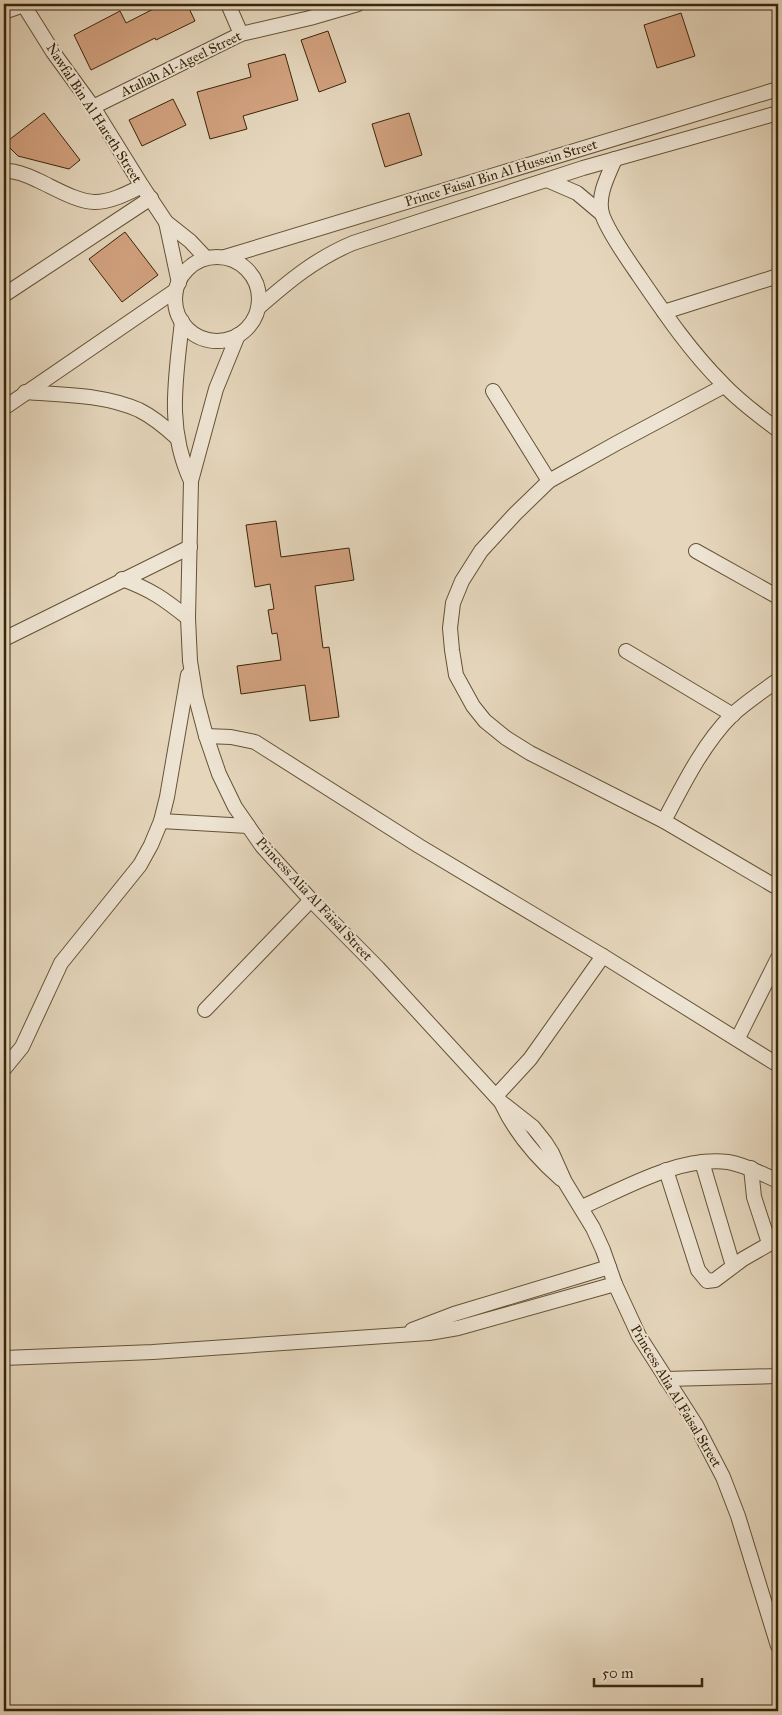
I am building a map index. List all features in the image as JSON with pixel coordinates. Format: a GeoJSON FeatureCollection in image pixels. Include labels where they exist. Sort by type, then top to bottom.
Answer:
{"type":"FeatureCollection","features":[{"type":"Feature","properties":{"kind":"street"},"geometry":{"type":"LineString","coordinates":[[228,4],[242,34]]}},
{"type":"Feature","properties":{"kind":"street","name":"Atallah Al-Ageel Street"},"geometry":{"type":"LineString","coordinates":[[93,107],[242,34],[310,18],[358,4]]}},
{"type":"Feature","properties":{"kind":"street"},"geometry":{"type":"LineString","coordinates":[[4,12],[23,5]]}},
{"type":"Feature","properties":{"kind":"street","name":"Nawfal Bin Al Hareth Street"},"geometry":{"type":"LineString","coordinates":[[23,5],[53,52],[93,107],[166,222],[190,241],[206,258]]}},
{"type":"Feature","properties":{"kind":"street","name":"Prince Faisal Bin Al Hussein Street"},"geometry":{"type":"LineString","coordinates":[[225,257],[778,89]]}},
{"type":"Feature","properties":{"kind":"street","name":"Prince Faisal Bin Al Hussein Street"},"geometry":{"type":"LineString","coordinates":[[258,308],[308,266],[331,253],[362,240],[615,159],[778,113]]}},
{"type":"Feature","properties":{"kind":"street"},"geometry":{"type":"LineString","coordinates":[[602,214],[601,196],[615,159]]}},
{"type":"Feature","properties":{"kind":"street"},"geometry":{"type":"LineString","coordinates":[[4,171],[16,171],[84,201],[104,201],[125,195],[142,186]]}},
{"type":"Feature","properties":{"kind":"street"},"geometry":{"type":"LineString","coordinates":[[547,180],[576,193],[602,214],[619,245],[687,344],[724,386],[778,430]]}},
{"type":"Feature","properties":{"kind":"street"},"geometry":{"type":"LineString","coordinates":[[4,295],[151,198]]}},
{"type":"Feature","properties":{"kind":"street","name":"Nawfal Bin Al Hareth Street"},"geometry":{"type":"LineString","coordinates":[[166,222],[178,286]]}},
{"type":"Feature","properties":{"kind":"street"},"geometry":{"type":"LineString","coordinates":[[4,408],[178,286],[190,268],[206,258],[225,257],[245,267],[253,276],[258,291],[258,308],[254,319],[238,335],[221,340],[203,338],[195,334],[182,321],[176,306],[178,286]]}},
{"type":"Feature","properties":{"kind":"street"},"geometry":{"type":"LineString","coordinates":[[664,312],[778,276]]}},
{"type":"Feature","properties":{"kind":"street","name":"Princess Alia Al Faisal Street"},"geometry":{"type":"LineString","coordinates":[[182,321],[174,398],[176,437],[191,481]]}},
{"type":"Feature","properties":{"kind":"street","name":"Princess Alia Al Faisal Street"},"geometry":{"type":"LineString","coordinates":[[238,335],[216,389],[191,481],[188,618],[190,662],[196,698],[219,774],[235,807],[262,846],[499,1099],[518,1114],[539,1135],[552,1153],[565,1182],[582,1207],[603,1250],[615,1284],[639,1336],[696,1425],[723,1477],[738,1516],[778,1646]]}},
{"type":"Feature","properties":{"kind":"street"},"geometry":{"type":"LineString","coordinates":[[724,386],[549,481],[514,514],[481,551],[462,581],[453,603],[450,628],[456,675],[472,706],[485,721],[506,738],[530,753],[664,821],[778,888]]}},
{"type":"Feature","properties":{"kind":"street"},"geometry":{"type":"LineString","coordinates":[[493,391],[549,481]]}},
{"type":"Feature","properties":{"kind":"street"},"geometry":{"type":"LineString","coordinates":[[25,392],[97,398],[119,403],[153,418],[176,437]]}},
{"type":"Feature","properties":{"kind":"street"},"geometry":{"type":"LineString","coordinates":[[4,639],[190,547]]}},
{"type":"Feature","properties":{"kind":"street"},"geometry":{"type":"LineString","coordinates":[[696,551],[778,597]]}},
{"type":"Feature","properties":{"kind":"street"},"geometry":{"type":"LineString","coordinates":[[122,579],[159,595],[188,618]]}},
{"type":"Feature","properties":{"kind":"street"},"geometry":{"type":"LineString","coordinates":[[626,651],[733,715]]}},
{"type":"Feature","properties":{"kind":"street"},"geometry":{"type":"LineString","coordinates":[[4,1068],[22,1047],[61,963],[140,864],[161,821],[167,798],[190,662]]}},
{"type":"Feature","properties":{"kind":"street"},"geometry":{"type":"LineString","coordinates":[[664,821],[689,774],[716,734],[733,715],[778,680]]}},
{"type":"Feature","properties":{"kind":"street"},"geometry":{"type":"LineString","coordinates":[[206,736],[247,739],[255,742],[411,841],[778,1064]]}},
{"type":"Feature","properties":{"kind":"street"},"geometry":{"type":"LineString","coordinates":[[161,821],[248,826]]}},
{"type":"Feature","properties":{"kind":"street"},"geometry":{"type":"LineString","coordinates":[[205,1010],[311,900]]}},
{"type":"Feature","properties":{"kind":"street"},"geometry":{"type":"LineString","coordinates":[[499,1099],[530,1059],[603,956]]}},
{"type":"Feature","properties":{"kind":"street"},"geometry":{"type":"LineString","coordinates":[[738,1038],[778,958]]}},
{"type":"Feature","properties":{"kind":"street"},"geometry":{"type":"LineString","coordinates":[[702,1162],[733,1266]]}},
{"type":"Feature","properties":{"kind":"street"},"geometry":{"type":"LineString","coordinates":[[582,1207],[674,1167],[702,1162],[728,1162],[751,1168],[778,1181]]}},
{"type":"Feature","properties":{"kind":"street"},"geometry":{"type":"LineString","coordinates":[[666,1170],[698,1270],[702,1277],[710,1282],[774,1241],[754,1196],[751,1168]]}},
{"type":"Feature","properties":{"kind":"street"},"geometry":{"type":"LineString","coordinates":[[399,1336],[454,1314],[609,1267]]}},
{"type":"Feature","properties":{"kind":"street"},"geometry":{"type":"LineString","coordinates":[[4,1358],[153,1352],[399,1336],[458,1328],[615,1284]]}},
{"type":"Feature","properties":{"kind":"street"},"geometry":{"type":"LineString","coordinates":[[666,1379],[778,1376]]}},
{"type":"Feature","properties":{"kind":"building"},"geometry":{"type":"Polygon","coordinates":[[[163,4],[187,4],[195,21],[156,40],[155,38],[91,70],[74,35],[120,11],[126,23],[163,4]]]}},
{"type":"Feature","properties":{"kind":"building"},"geometry":{"type":"Polygon","coordinates":[[[681,13],[695,56],[657,68],[644,25],[681,13]]]}},
{"type":"Feature","properties":{"kind":"building"},"geometry":{"type":"Polygon","coordinates":[[[328,31],[346,82],[319,92],[301,40],[328,31]]]}},
{"type":"Feature","properties":{"kind":"building"},"geometry":{"type":"Polygon","coordinates":[[[285,54],[298,100],[243,116],[247,129],[210,139],[197,92],[251,77],[248,64],[285,54]]]}},
{"type":"Feature","properties":{"kind":"building"},"geometry":{"type":"Polygon","coordinates":[[[173,99],[186,125],[142,146],[129,120],[173,99]]]}},
{"type":"Feature","properties":{"kind":"building"},"geometry":{"type":"Polygon","coordinates":[[[44,113],[80,160],[69,169],[18,156],[5,143],[44,113]]]}},
{"type":"Feature","properties":{"kind":"building"},"geometry":{"type":"Polygon","coordinates":[[[409,113],[422,155],[385,167],[372,124],[409,113]]]}},
{"type":"Feature","properties":{"kind":"building"},"geometry":{"type":"Polygon","coordinates":[[[125,232],[158,275],[122,302],[89,259],[125,232]]]}},
{"type":"Feature","properties":{"kind":"building"},"geometry":{"type":"Polygon","coordinates":[[[276,521],[281,557],[349,548],[354,580],[315,586],[323,648],[329,647],[339,717],[310,721],[305,685],[241,694],[237,666],[281,660],[277,633],[272,634],[268,610],[274,609],[270,584],[255,587],[246,525],[276,521]]]}}]}
